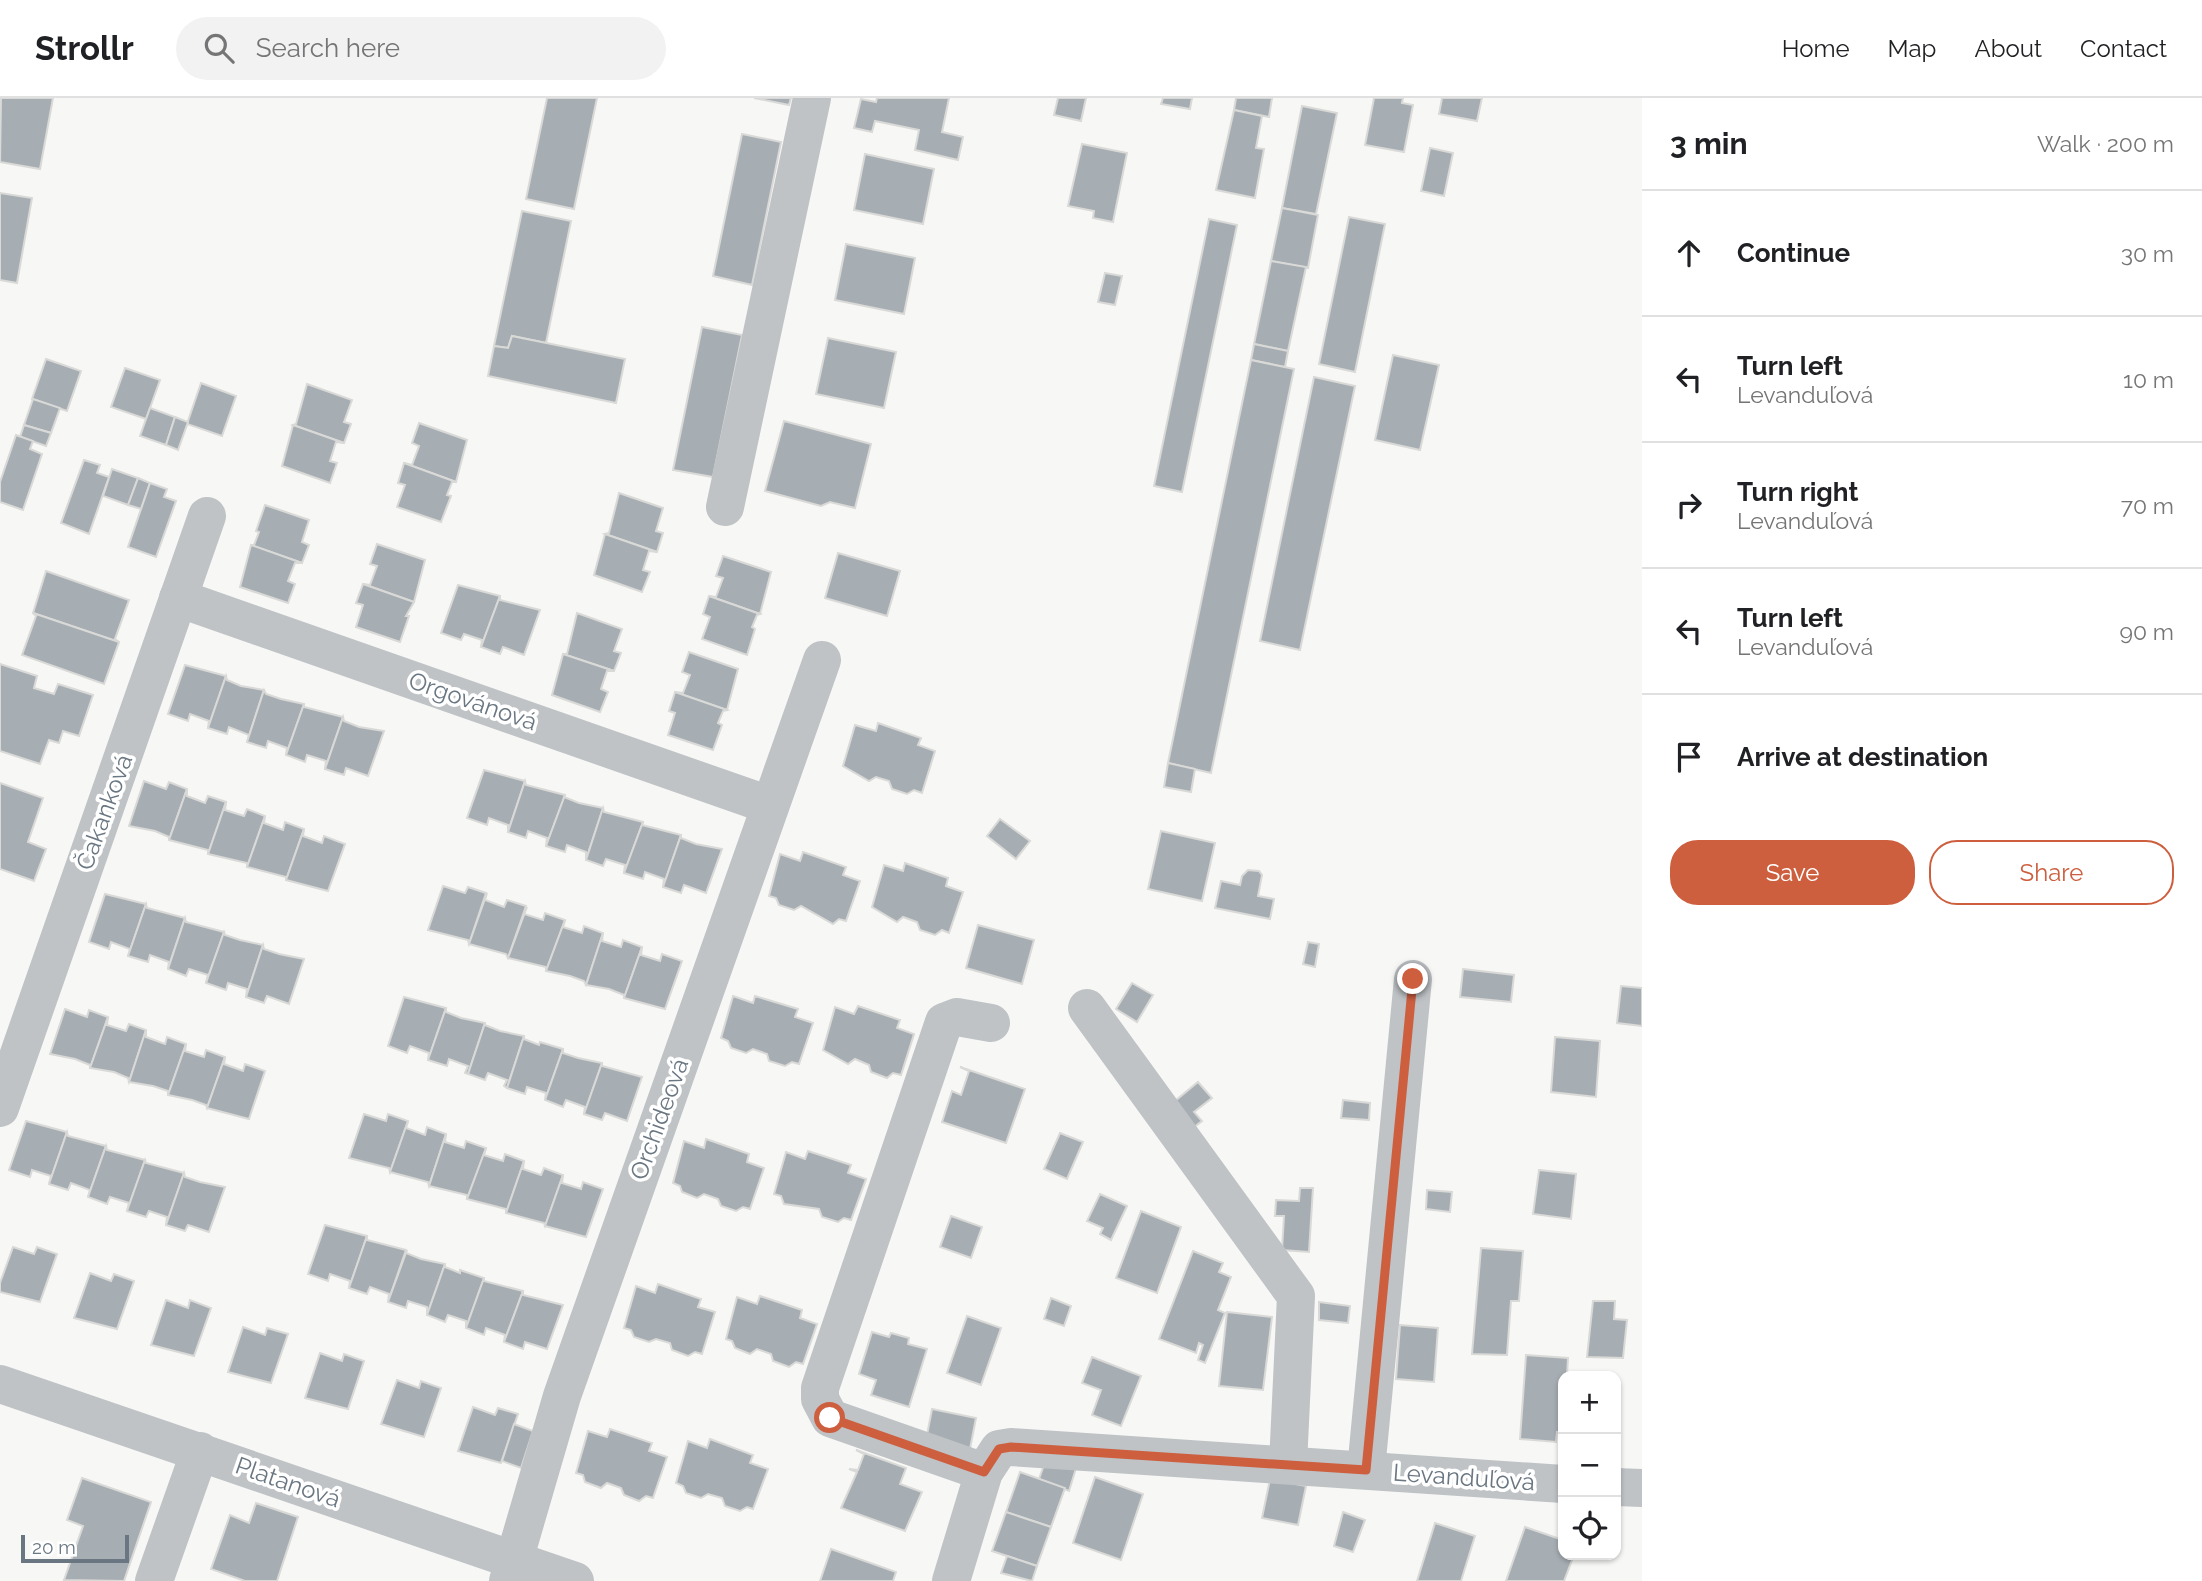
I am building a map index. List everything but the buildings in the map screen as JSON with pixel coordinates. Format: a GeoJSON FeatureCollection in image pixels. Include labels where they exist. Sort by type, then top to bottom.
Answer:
{"type":"FeatureCollection","features":[{"type":"Feature","properties":{"kind":"street"},"geometry":{"type":"LineString","coordinates":[[725,508],[812,98]]}},
{"type":"Feature","properties":{"kind":"street","name":"Čakanková"},"geometry":{"type":"LineString","coordinates":[[0,1108],[207,516]]}},
{"type":"Feature","properties":{"kind":"street","name":"Orgovánová"},"geometry":{"type":"LineString","coordinates":[[178,598],[769,805]]}},
{"type":"Feature","properties":{"kind":"street","name":"Orchideová"},"geometry":{"type":"LineString","coordinates":[[511,1571],[562,1396],[822,660]]}},
{"type":"Feature","properties":{"kind":"street","name":"Levanduľová"},"geometry":{"type":"LineString","coordinates":[[1366,1470],[1413,979]]}},
{"type":"Feature","properties":{"kind":"street"},"geometry":{"type":"LineString","coordinates":[[1087,1009],[1296,1296],[1288,1464]]}},
{"type":"Feature","properties":{"kind":"street"},"geometry":{"type":"LineString","coordinates":[[984,1472],[830,1418],[820,1399],[824,1376],[944,1022],[957,1017],[991,1023]]}},
{"type":"Feature","properties":{"kind":"street","name":"Platanová"},"geometry":{"type":"LineString","coordinates":[[0,1384],[200,1451],[511,1571],[575,1581]]}},
{"type":"Feature","properties":{"kind":"street","name":"Levanduľová"},"geometry":{"type":"LineString","coordinates":[[951,1581],[984,1472],[999,1449],[1011,1447],[1558,1484]]}},
{"type":"Feature","properties":{"kind":"street"},"geometry":{"type":"LineString","coordinates":[[154,1581],[200,1451]]}},
{"type":"Feature","properties":{"kind":"street"},"geometry":{"type":"LineString","coordinates":[[1621,1487],[1642,1488]]}},
{"type":"Feature","properties":{"kind":"route"},"geometry":{"type":"LineString","coordinates":[[830,1418],[937,1458],[984,1472],[999,1449],[1011,1447],[1366,1470],[1413,979]]}}]}
